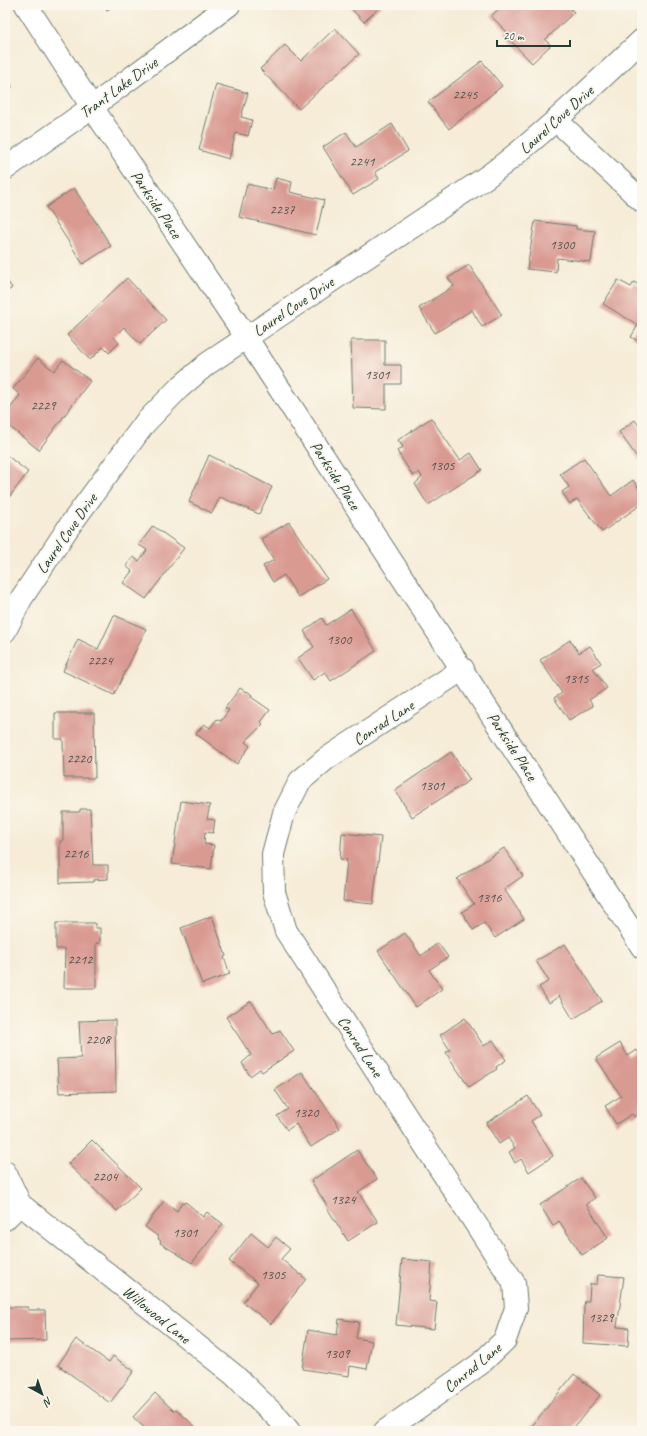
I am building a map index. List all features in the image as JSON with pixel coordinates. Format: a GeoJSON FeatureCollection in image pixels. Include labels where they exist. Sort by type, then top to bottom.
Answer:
{"type":"FeatureCollection","features":[{"type":"Feature","properties":{"kind":"street","name":"Parkside Place"},"geometry":{"type":"LineString","coordinates":[[26,5],[92,107],[246,337],[463,669],[642,947]]}},
{"type":"Feature","properties":{"kind":"street","name":"Trant Lake Drive"},"geometry":{"type":"LineString","coordinates":[[5,169],[92,107],[229,5]]}},
{"type":"Feature","properties":{"kind":"street","name":"Laurel Cove Drive"},"geometry":{"type":"LineString","coordinates":[[5,631],[21,599],[68,528],[145,423],[178,389],[207,364],[246,337],[488,176],[511,159],[557,120],[642,40]]}},
{"type":"Feature","properties":{"kind":"street"},"geometry":{"type":"LineString","coordinates":[[557,120],[642,200]]}},
{"type":"Feature","properties":{"kind":"street","name":"Conrad Lane"},"geometry":{"type":"LineString","coordinates":[[385,1431],[480,1364],[505,1340],[516,1308],[514,1283],[286,931],[274,892],[273,854],[284,813],[300,781],[326,759],[463,669]]}},
{"type":"Feature","properties":{"kind":"street"},"geometry":{"type":"LineString","coordinates":[[5,1172],[12,1211]]}},
{"type":"Feature","properties":{"kind":"street","name":"Willowood Lane"},"geometry":{"type":"LineString","coordinates":[[12,1211],[234,1375],[278,1418],[289,1431]]}},
{"type":"Feature","properties":{"kind":"building"},"geometry":{"type":"Polygon","coordinates":[[[104,5],[115,5],[107,10],[104,5]]]}},
{"type":"Feature","properties":{"kind":"building"},"geometry":{"type":"Polygon","coordinates":[[[348,5],[382,5],[364,22],[348,5]]]}},
{"type":"Feature","properties":{"kind":"building"},"geometry":{"type":"Polygon","coordinates":[[[503,5],[567,5],[574,12],[545,40],[551,45],[532,63],[505,35],[507,32],[491,16],[503,5]]]}},
{"type":"Feature","properties":{"kind":"building"},"geometry":{"type":"Polygon","coordinates":[[[335,28],[359,54],[299,109],[260,69],[285,45],[301,61],[335,28]]]}},
{"type":"Feature","properties":{"kind":"building"},"geometry":{"type":"Polygon","coordinates":[[[482,61],[502,86],[449,129],[428,102],[482,61]]]}},
{"type":"Feature","properties":{"kind":"building"},"geometry":{"type":"Polygon","coordinates":[[[5,77],[12,87],[5,92],[5,77]]]}},
{"type":"Feature","properties":{"kind":"building"},"geometry":{"type":"Polygon","coordinates":[[[216,84],[248,93],[241,117],[252,120],[248,136],[236,133],[229,159],[199,150],[216,84]]]}},
{"type":"Feature","properties":{"kind":"building"},"geometry":{"type":"Polygon","coordinates":[[[392,124],[408,151],[375,172],[379,179],[353,195],[323,147],[346,132],[356,147],[392,124]]]}},
{"type":"Feature","properties":{"kind":"building"},"geometry":{"type":"Polygon","coordinates":[[[276,178],[292,182],[290,192],[324,200],[316,235],[239,217],[247,184],[273,190],[276,178]]]}},
{"type":"Feature","properties":{"kind":"building"},"geometry":{"type":"Polygon","coordinates":[[[74,188],[111,246],[83,264],[46,207],[74,188]]]}},
{"type":"Feature","properties":{"kind":"building"},"geometry":{"type":"Polygon","coordinates":[[[535,221],[576,226],[576,229],[595,231],[591,262],[557,258],[556,272],[527,269],[535,221]]]}},
{"type":"Feature","properties":{"kind":"building"},"geometry":{"type":"Polygon","coordinates":[[[469,265],[502,315],[482,327],[472,310],[435,333],[419,308],[454,286],[448,278],[469,265]]]}},
{"type":"Feature","properties":{"kind":"building"},"geometry":{"type":"Polygon","coordinates":[[[5,277],[12,288],[5,293],[5,277]]]}},
{"type":"Feature","properties":{"kind":"building"},"geometry":{"type":"Polygon","coordinates":[[[127,278],[166,320],[140,344],[124,327],[114,337],[119,343],[109,353],[103,347],[90,360],[67,335],[127,278]]]}},
{"type":"Feature","properties":{"kind":"building"},"geometry":{"type":"Polygon","coordinates":[[[618,280],[631,287],[634,282],[642,287],[642,343],[631,337],[638,325],[603,304],[618,280]]]}},
{"type":"Feature","properties":{"kind":"building"},"geometry":{"type":"Polygon","coordinates":[[[351,340],[385,340],[385,365],[401,365],[401,384],[386,384],[386,409],[353,408],[351,340]]]}},
{"type":"Feature","properties":{"kind":"building"},"geometry":{"type":"Polygon","coordinates":[[[38,358],[54,371],[63,360],[90,381],[39,450],[5,423],[5,415],[20,395],[13,389],[38,358]]]}},
{"type":"Feature","properties":{"kind":"building"},"geometry":{"type":"Polygon","coordinates":[[[431,418],[460,460],[471,453],[482,470],[428,505],[415,484],[422,477],[419,472],[413,476],[397,451],[403,447],[398,440],[431,418]]]}},
{"type":"Feature","properties":{"kind":"building"},"geometry":{"type":"Polygon","coordinates":[[[635,420],[642,430],[642,464],[619,432],[635,420]]]}},
{"type":"Feature","properties":{"kind":"building"},"geometry":{"type":"Polygon","coordinates":[[[5,454],[28,472],[7,500],[5,499],[5,454]]]}},
{"type":"Feature","properties":{"kind":"building"},"geometry":{"type":"Polygon","coordinates":[[[209,455],[272,487],[259,514],[220,497],[212,513],[189,502],[209,455]]]}},
{"type":"Feature","properties":{"kind":"building"},"geometry":{"type":"Polygon","coordinates":[[[584,458],[611,496],[633,480],[642,493],[642,504],[602,532],[577,499],[570,504],[562,492],[569,487],[560,474],[584,458]]]}},
{"type":"Feature","properties":{"kind":"building"},"geometry":{"type":"Polygon","coordinates":[[[289,522],[327,579],[298,597],[284,575],[273,582],[263,566],[274,560],[261,539],[289,522]]]}},
{"type":"Feature","properties":{"kind":"building"},"geometry":{"type":"Polygon","coordinates":[[[153,526],[184,548],[146,599],[123,583],[132,571],[126,566],[133,557],[139,561],[147,550],[139,545],[153,526]]]}},
{"type":"Feature","properties":{"kind":"building"},"geometry":{"type":"Polygon","coordinates":[[[351,609],[376,651],[331,681],[325,672],[313,680],[298,658],[314,647],[304,631],[322,618],[326,625],[351,609]]]}},
{"type":"Feature","properties":{"kind":"building"},"geometry":{"type":"Polygon","coordinates":[[[114,615],[146,629],[114,695],[63,671],[78,639],[98,649],[114,615]]]}},
{"type":"Feature","properties":{"kind":"building"},"geometry":{"type":"Polygon","coordinates":[[[570,640],[579,653],[590,646],[601,663],[593,668],[607,688],[589,700],[593,706],[569,720],[554,698],[562,693],[540,660],[570,640]]]}},
{"type":"Feature","properties":{"kind":"building"},"geometry":{"type":"Polygon","coordinates":[[[240,688],[246,692],[247,691],[252,695],[251,697],[270,710],[261,722],[263,724],[245,742],[250,746],[237,764],[196,734],[204,724],[210,728],[217,719],[221,721],[229,710],[225,708],[240,688]]]}},
{"type":"Feature","properties":{"kind":"building"},"geometry":{"type":"Polygon","coordinates":[[[55,713],[94,713],[95,778],[64,778],[63,739],[55,739],[55,713]]]}},
{"type":"Feature","properties":{"kind":"building"},"geometry":{"type":"Polygon","coordinates":[[[451,752],[470,780],[412,817],[395,790],[451,752]]]}},
{"type":"Feature","properties":{"kind":"building"},"geometry":{"type":"Polygon","coordinates":[[[181,801],[210,805],[207,819],[215,820],[213,833],[205,832],[204,844],[214,845],[211,869],[172,864],[181,801]]]}},
{"type":"Feature","properties":{"kind":"building"},"geometry":{"type":"Polygon","coordinates":[[[80,809],[90,809],[93,865],[108,865],[108,879],[93,880],[93,882],[60,883],[60,841],[63,841],[63,812],[80,812],[80,809]]]}},
{"type":"Feature","properties":{"kind":"building"},"geometry":{"type":"Polygon","coordinates":[[[342,833],[381,837],[373,904],[343,901],[347,860],[340,859],[342,833]]]}},
{"type":"Feature","properties":{"kind":"building"},"geometry":{"type":"Polygon","coordinates":[[[504,848],[523,876],[504,889],[524,919],[495,938],[484,923],[473,930],[462,912],[474,904],[457,879],[504,848]]]}},
{"type":"Feature","properties":{"kind":"building"},"geometry":{"type":"Polygon","coordinates":[[[212,916],[226,956],[224,957],[230,974],[202,984],[181,928],[212,916]]]}},
{"type":"Feature","properties":{"kind":"building"},"geometry":{"type":"Polygon","coordinates":[[[56,923],[95,923],[95,928],[100,928],[100,943],[96,943],[96,988],[64,988],[65,949],[56,949],[56,923]]]}},
{"type":"Feature","properties":{"kind":"building"},"geometry":{"type":"Polygon","coordinates":[[[405,933],[421,956],[438,943],[448,957],[429,970],[442,989],[416,1007],[378,951],[405,933]]]}},
{"type":"Feature","properties":{"kind":"building"},"geometry":{"type":"Polygon","coordinates":[[[565,944],[602,1001],[573,1019],[559,996],[549,1003],[539,987],[549,981],[536,961],[565,944]]]}},
{"type":"Feature","properties":{"kind":"building"},"geometry":{"type":"Polygon","coordinates":[[[251,1001],[273,1034],[280,1030],[294,1051],[262,1072],[260,1069],[250,1076],[242,1063],[251,1055],[226,1017],[251,1001]]]}},
{"type":"Feature","properties":{"kind":"building"},"geometry":{"type":"Polygon","coordinates":[[[465,1018],[484,1046],[493,1040],[506,1060],[496,1067],[497,1069],[469,1087],[448,1056],[446,1052],[450,1050],[440,1035],[465,1018]]]}},
{"type":"Feature","properties":{"kind":"building"},"geometry":{"type":"Polygon","coordinates":[[[115,1020],[116,1091],[59,1093],[57,1059],[81,1058],[79,1021],[115,1020]]]}},
{"type":"Feature","properties":{"kind":"building"},"geometry":{"type":"Polygon","coordinates":[[[620,1043],[628,1056],[637,1050],[642,1058],[642,1111],[634,1117],[632,1114],[616,1124],[605,1106],[621,1096],[596,1058],[620,1043]]]}},
{"type":"Feature","properties":{"kind":"building"},"geometry":{"type":"Polygon","coordinates":[[[302,1072],[340,1128],[311,1147],[296,1124],[287,1130],[277,1116],[288,1109],[275,1090],[302,1072]]]}},
{"type":"Feature","properties":{"kind":"building"},"geometry":{"type":"Polygon","coordinates":[[[528,1096],[540,1115],[531,1121],[553,1156],[529,1172],[521,1159],[515,1163],[509,1152],[515,1148],[508,1138],[499,1144],[486,1123],[528,1096]]]}},
{"type":"Feature","properties":{"kind":"building"},"geometry":{"type":"Polygon","coordinates":[[[92,1140],[141,1188],[117,1211],[68,1164],[92,1140]]]}},
{"type":"Feature","properties":{"kind":"building"},"geometry":{"type":"Polygon","coordinates":[[[357,1150],[377,1179],[358,1192],[378,1222],[348,1241],[311,1181],[357,1150]]]}},
{"type":"Feature","properties":{"kind":"building"},"geometry":{"type":"Polygon","coordinates":[[[581,1178],[595,1198],[586,1204],[608,1238],[582,1255],[559,1221],[553,1226],[540,1205],[581,1178]]]}},
{"type":"Feature","properties":{"kind":"building"},"geometry":{"type":"Polygon","coordinates":[[[164,1201],[177,1211],[182,1202],[187,1203],[203,1217],[207,1212],[223,1224],[192,1263],[160,1243],[161,1241],[158,1239],[159,1237],[145,1227],[164,1201]]]}},
{"type":"Feature","properties":{"kind":"building"},"geometry":{"type":"Polygon","coordinates":[[[251,1233],[268,1247],[276,1237],[290,1249],[281,1259],[306,1279],[271,1324],[243,1302],[258,1283],[229,1261],[251,1233]]]}},
{"type":"Feature","properties":{"kind":"building"},"geometry":{"type":"Polygon","coordinates":[[[402,1259],[432,1262],[429,1301],[437,1302],[434,1329],[396,1325],[402,1259]]]}},
{"type":"Feature","properties":{"kind":"building"},"geometry":{"type":"Polygon","coordinates":[[[598,1275],[624,1277],[617,1327],[629,1328],[628,1346],[583,1343],[585,1301],[589,1301],[590,1284],[597,1284],[598,1275]]]}},
{"type":"Feature","properties":{"kind":"building"},"geometry":{"type":"Polygon","coordinates":[[[5,1307],[28,1307],[28,1310],[45,1310],[46,1340],[5,1341],[5,1307]]]}},
{"type":"Feature","properties":{"kind":"building"},"geometry":{"type":"Polygon","coordinates":[[[339,1319],[359,1322],[356,1338],[372,1341],[367,1369],[350,1366],[349,1376],[302,1369],[308,1330],[337,1335],[339,1319]]]}},
{"type":"Feature","properties":{"kind":"building"},"geometry":{"type":"Polygon","coordinates":[[[76,1339],[109,1362],[113,1356],[134,1371],[110,1403],[58,1365],[76,1339]]]}},
{"type":"Feature","properties":{"kind":"building"},"geometry":{"type":"Polygon","coordinates":[[[574,1374],[600,1395],[571,1431],[536,1431],[531,1427],[574,1374]]]}},
{"type":"Feature","properties":{"kind":"building"},"geometry":{"type":"Polygon","coordinates":[[[155,1393],[174,1411],[176,1409],[200,1431],[148,1431],[133,1417],[155,1393]]]}}]}
